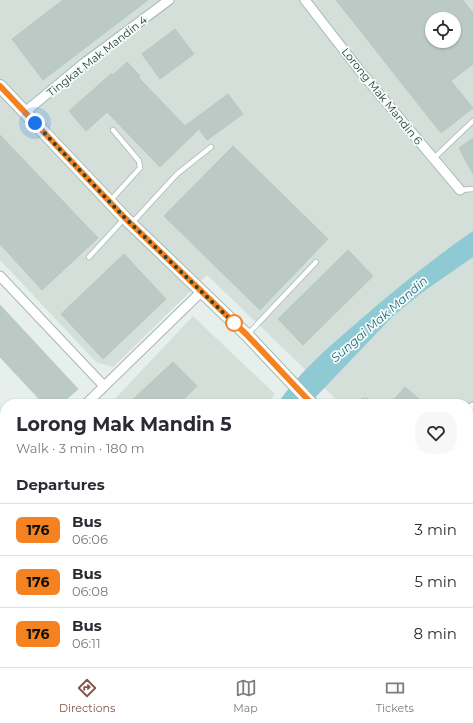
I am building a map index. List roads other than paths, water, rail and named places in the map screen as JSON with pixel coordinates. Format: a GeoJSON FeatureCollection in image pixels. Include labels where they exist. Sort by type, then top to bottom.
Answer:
{"type":"FeatureCollection","features":[{"type":"Feature","properties":{"kind":"street","name":"Tingkat Mak Mandin 4"},"geometry":{"type":"LineString","coordinates":[[25,112],[83,64],[169,0]]}},
{"type":"Feature","properties":{"kind":"street","name":"Lorong Mak Mandin 6"},"geometry":{"type":"LineString","coordinates":[[305,0],[360,71],[460,190]]}},
{"type":"Feature","properties":{"kind":"street"},"geometry":{"type":"LineString","coordinates":[[0,86],[128,221],[247,335],[307,399]]}},
{"type":"Feature","properties":{"kind":"street"},"geometry":{"type":"LineString","coordinates":[[0,276],[104,386]]}},
{"type":"Feature","properties":{"kind":"street"},"geometry":{"type":"LineString","coordinates":[[91,399],[201,292]]}},
{"type":"Feature","properties":{"kind":"lane"},"geometry":{"type":"LineString","coordinates":[[433,159],[473,121]]}},
{"type":"Feature","properties":{"kind":"lane"},"geometry":{"type":"LineString","coordinates":[[110,201],[140,168],[139,161],[113,130]]}},
{"type":"Feature","properties":{"kind":"lane"},"geometry":{"type":"LineString","coordinates":[[89,257],[177,174],[211,147]]}},
{"type":"Feature","properties":{"kind":"lane"},"geometry":{"type":"LineString","coordinates":[[460,190],[473,189]]}},
{"type":"Feature","properties":{"kind":"lane"},"geometry":{"type":"LineString","coordinates":[[247,335],[316,262]]}},
{"type":"Feature","properties":{"kind":"water","name":"Sungai Mak Mandin"},"geometry":{"type":"Polygon","coordinates":[[[473,231],[473,257],[420,294],[393,316],[314,399],[281,399],[303,372],[332,344],[382,301],[442,253],[473,231]]]}}]}
